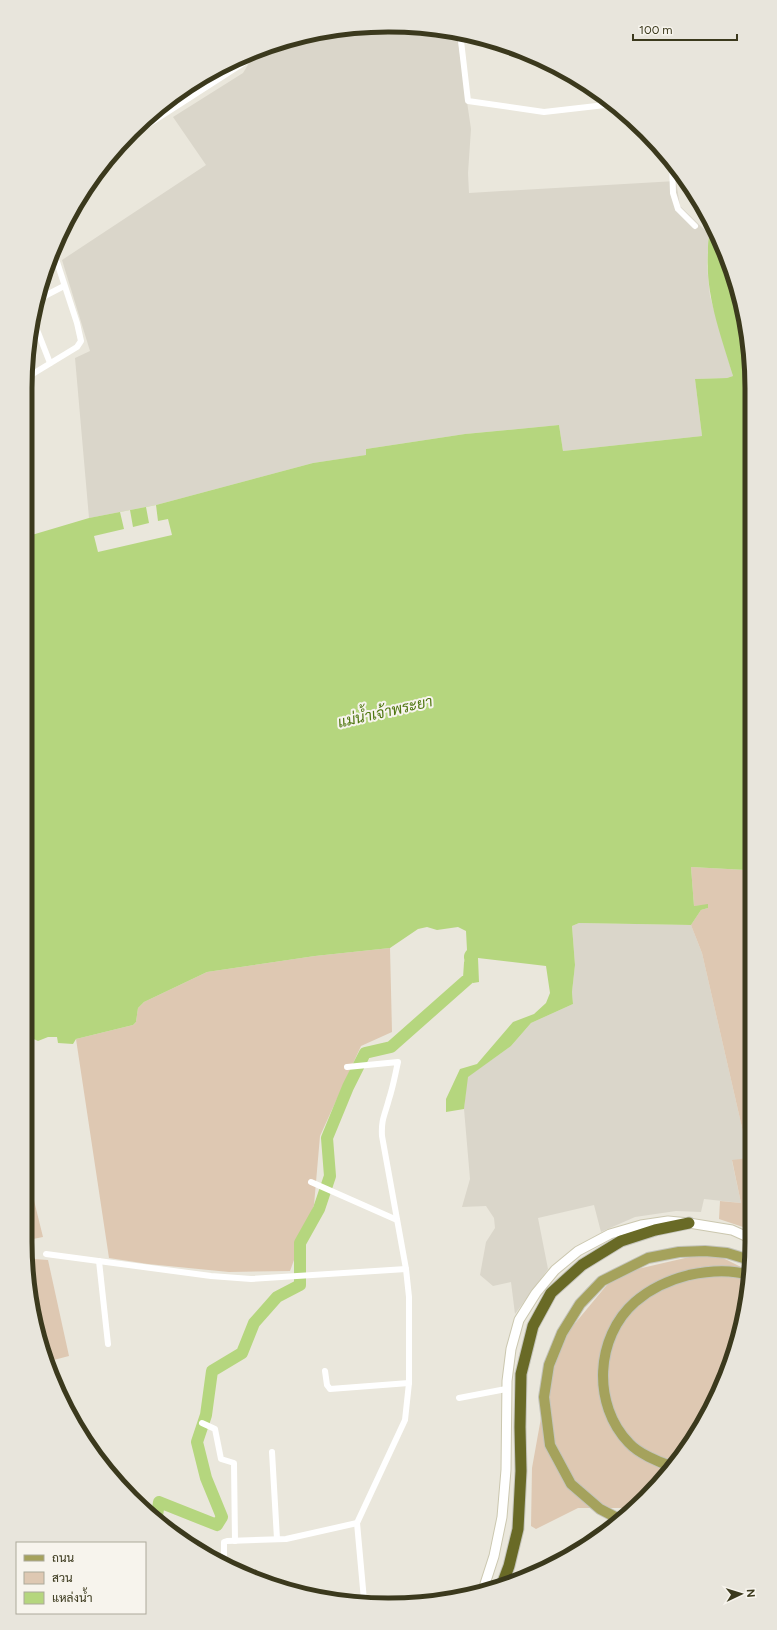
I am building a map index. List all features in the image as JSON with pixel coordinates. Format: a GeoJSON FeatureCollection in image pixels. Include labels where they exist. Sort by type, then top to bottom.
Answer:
{"type":"FeatureCollection","features":[{"type":"Feature","properties":{"kind":"highway"},"geometry":{"type":"LineString","coordinates":[[504,1579],[518,1529],[521,1472],[521,1374],[533,1326],[551,1293],[582,1265],[621,1241],[655,1230],[689,1223]]}},
{"type":"Feature","properties":{"kind":"main road"},"geometry":{"type":"LineString","coordinates":[[615,1517],[600,1509],[571,1484],[550,1445],[544,1397],[549,1365],[562,1333],[580,1304],[602,1281],[648,1258],[679,1252],[705,1251],[727,1253],[744,1258]]}},
{"type":"Feature","properties":{"kind":"main road"},"geometry":{"type":"LineString","coordinates":[[667,1464],[654,1459],[630,1445],[621,1434],[614,1421],[604,1395],[602,1364],[607,1344],[618,1322],[634,1303],[652,1289],[682,1277],[701,1272],[726,1271],[743,1274]]}},
{"type":"Feature","properties":{"kind":"street"},"geometry":{"type":"LineString","coordinates":[[461,40],[468,101],[544,112],[605,105]]}},
{"type":"Feature","properties":{"kind":"street"},"geometry":{"type":"LineString","coordinates":[[153,120],[243,63]]}},
{"type":"Feature","properties":{"kind":"street"},"geometry":{"type":"LineString","coordinates":[[672,173],[673,193],[678,209],[694,226]]}},
{"type":"Feature","properties":{"kind":"street"},"geometry":{"type":"LineString","coordinates":[[33,374],[77,347],[81,341],[77,323],[56,261]]}},
{"type":"Feature","properties":{"kind":"street"},"geometry":{"type":"LineString","coordinates":[[44,296],[64,286]]}},
{"type":"Feature","properties":{"kind":"street"},"geometry":{"type":"LineString","coordinates":[[37,330],[50,363]]}},
{"type":"Feature","properties":{"kind":"street"},"geometry":{"type":"LineString","coordinates":[[347,1067],[398,1062],[389,1101],[381,1124],[406,1269],[409,1297],[409,1383],[405,1420],[357,1523],[364,1597]]}},
{"type":"Feature","properties":{"kind":"street"},"geometry":{"type":"LineString","coordinates":[[313,1183],[397,1220]]}},
{"type":"Feature","properties":{"kind":"street"},"geometry":{"type":"LineString","coordinates":[[485,1585],[494,1556],[502,1517],[506,1470],[506,1389],[510,1349],[519,1320],[536,1293],[555,1270],[578,1251],[610,1234],[648,1224],[668,1221],[732,1230],[745,1236]]}},
{"type":"Feature","properties":{"kind":"street"},"geometry":{"type":"LineString","coordinates":[[46,1254],[217,1277],[251,1279],[406,1269]]}},
{"type":"Feature","properties":{"kind":"street"},"geometry":{"type":"LineString","coordinates":[[99,1261],[108,1344]]}},
{"type":"Feature","properties":{"kind":"street"},"geometry":{"type":"LineString","coordinates":[[325,1371],[327,1385],[330,1389],[337,1390],[409,1383]]}},
{"type":"Feature","properties":{"kind":"street"},"geometry":{"type":"LineString","coordinates":[[458,1398],[506,1389]]}},
{"type":"Feature","properties":{"kind":"street"},"geometry":{"type":"LineString","coordinates":[[202,1423],[215,1429],[217,1433],[220,1458],[234,1463],[235,1541]]}},
{"type":"Feature","properties":{"kind":"street"},"geometry":{"type":"LineString","coordinates":[[272,1452],[277,1539]]}},
{"type":"Feature","properties":{"kind":"street"},"geometry":{"type":"LineString","coordinates":[[224,1557],[224,1542],[286,1539],[357,1523]]}},
{"type":"Feature","properties":{"kind":"shaded area"},"geometry":{"type":"Polygon","coordinates":[[[388,32],[435,35],[458,39],[471,129],[468,173],[469,193],[676,181],[680,206],[709,234],[707,266],[710,296],[733,376],[727,378],[695,379],[702,436],[563,451],[559,425],[465,434],[366,449],[367,455],[313,463],[156,505],[89,518],[75,358],[90,351],[62,260],[206,165],[173,117],[243,73],[252,59],[296,44],[342,35],[388,32]]]}},
{"type":"Feature","properties":{"kind":"shaded area"},"geometry":{"type":"Polygon","coordinates":[[[579,923],[691,925],[702,953],[745,1141],[745,1159],[732,1161],[741,1203],[704,1199],[701,1212],[676,1211],[635,1217],[601,1232],[594,1205],[538,1218],[548,1269],[515,1314],[511,1282],[493,1286],[480,1275],[486,1242],[495,1228],[494,1218],[486,1206],[462,1207],[470,1179],[464,1109],[467,1077],[511,1046],[531,1023],[573,1004],[572,992],[575,965],[572,926],[579,923]]]}},
{"type":"Feature","properties":{"kind":"green space"},"geometry":{"type":"Polygon","coordinates":[[[691,867],[745,870],[745,1141],[702,953],[691,925],[701,910],[708,908],[708,905],[694,906],[691,867]]]}},
{"type":"Feature","properties":{"kind":"green space"},"geometry":{"type":"Polygon","coordinates":[[[390,948],[392,1032],[361,1046],[320,1136],[314,1205],[290,1271],[229,1272],[148,1264],[109,1258],[76,1039],[133,1025],[136,1022],[138,1008],[144,1002],[207,972],[315,956],[390,948]]]}},
{"type":"Feature","properties":{"kind":"green space"},"geometry":{"type":"Polygon","coordinates":[[[745,1158],[745,1228],[719,1219],[720,1201],[741,1203],[732,1160],[745,1158]]]}},
{"type":"Feature","properties":{"kind":"green space"},"geometry":{"type":"Polygon","coordinates":[[[32,1192],[43,1237],[32,1239],[32,1192]]]}},
{"type":"Feature","properties":{"kind":"green space"},"geometry":{"type":"Polygon","coordinates":[[[711,1252],[744,1268],[742,1288],[733,1334],[718,1378],[697,1420],[671,1459],[641,1494],[626,1508],[578,1508],[536,1529],[531,1526],[532,1468],[544,1401],[557,1345],[616,1274],[711,1252]]]}},
{"type":"Feature","properties":{"kind":"green space"},"geometry":{"type":"Polygon","coordinates":[[[33,1254],[34,1259],[48,1260],[69,1356],[53,1360],[51,1356],[39,1311],[35,1288],[33,1254]]]}},
{"type":"Feature","properties":{"kind":"water","name":"แม่น้ำเจ้าพระยา"},"geometry":{"type":"Polygon","coordinates":[[[710,235],[718,252],[733,296],[742,342],[744,365],[745,870],[691,867],[694,906],[708,904],[708,908],[701,910],[691,925],[579,923],[572,926],[575,965],[572,992],[573,1004],[531,1023],[511,1046],[468,1077],[464,1109],[446,1112],[446,1099],[460,1069],[477,1064],[513,1022],[534,1014],[546,1003],[550,993],[546,966],[478,958],[479,982],[473,983],[464,958],[467,950],[466,931],[458,927],[437,930],[427,927],[418,929],[390,948],[315,956],[207,972],[144,1002],[138,1008],[136,1022],[133,1025],[76,1039],[73,1044],[58,1043],[57,1037],[48,1037],[38,1041],[32,1038],[32,535],[89,518],[156,505],[313,463],[366,455],[366,449],[465,434],[559,425],[563,451],[702,436],[695,379],[727,378],[733,376],[711,299],[708,268],[708,243],[710,235]]]}},
{"type":"Feature","properties":{"kind":"pier"},"geometry":{"type":"Polygon","coordinates":[[[156,505],[158,521],[168,519],[172,535],[98,552],[94,536],[124,529],[120,512],[130,510],[133,527],[149,523],[146,507],[156,505]]]}},
{"type":"Feature","properties":{"kind":"waterway"},"geometry":{"type":"LineString","coordinates":[[157,1513],[159,1502],[217,1525],[222,1517],[206,1478],[197,1442],[206,1415],[212,1371],[242,1353],[254,1323],[277,1297],[300,1285],[300,1243],[319,1209],[330,1176],[327,1138],[348,1087],[365,1053],[391,1047],[469,978],[470,963]]}}]}
